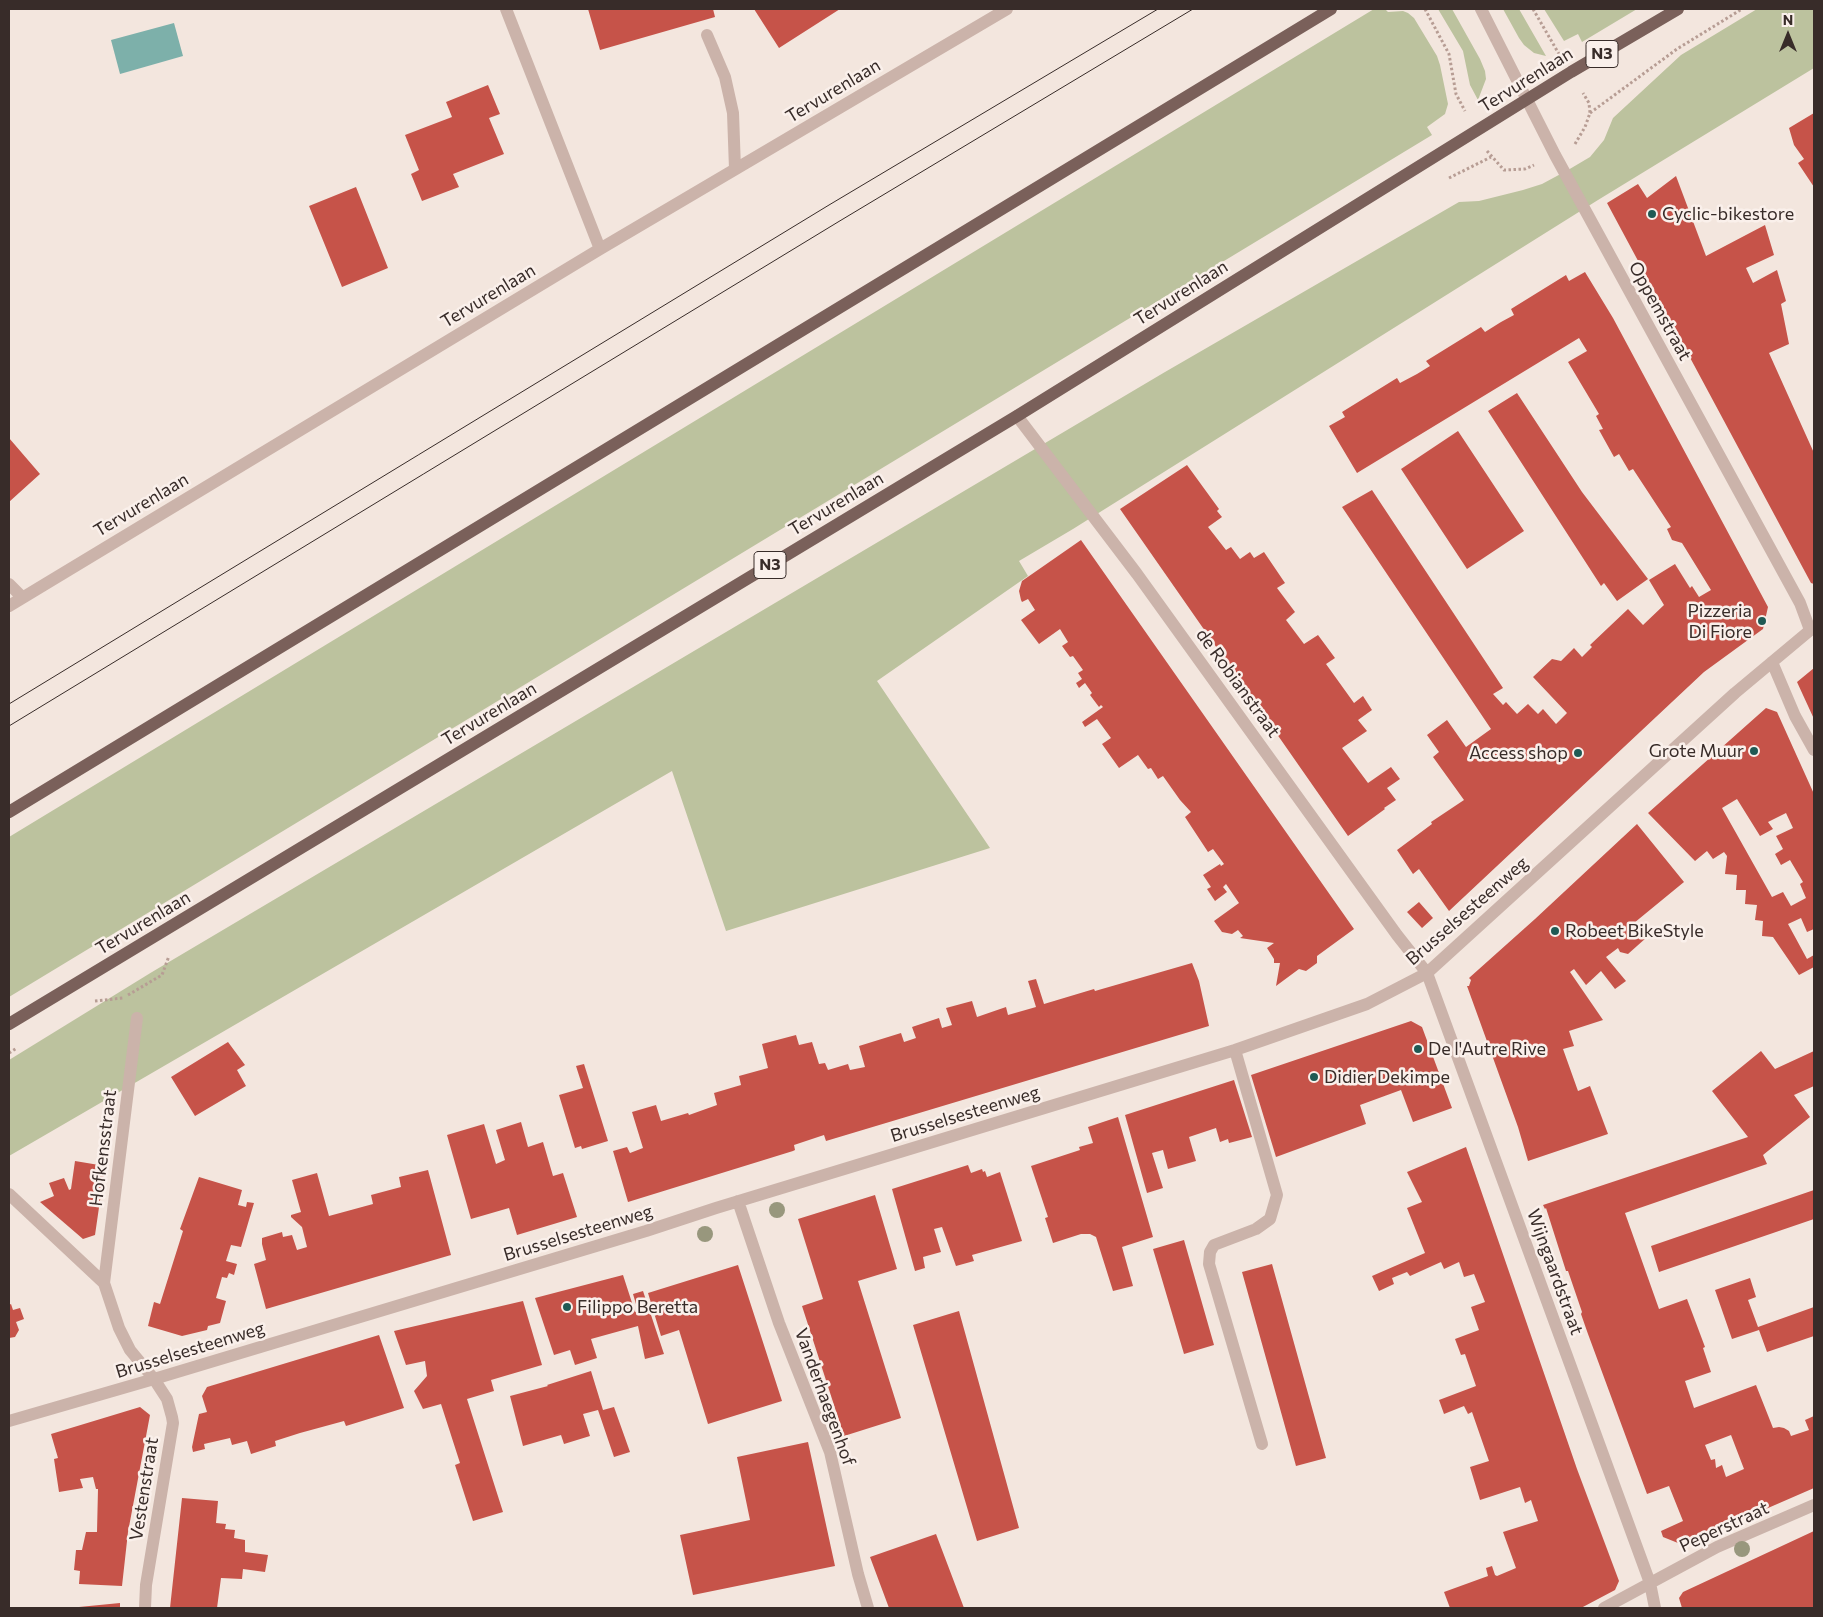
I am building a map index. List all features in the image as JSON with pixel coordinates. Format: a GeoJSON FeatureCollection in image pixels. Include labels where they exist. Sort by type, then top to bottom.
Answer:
{"type":"FeatureCollection","features":[{"type":"Feature","properties":{"kind":"main road"},"geometry":{"type":"LineString","coordinates":[[9,812],[1331,9]]}},
{"type":"Feature","properties":{"kind":"main road","name":"Tervurenlaan"},"geometry":{"type":"LineString","coordinates":[[9,1024],[1017,416],[1527,100],[1678,9]]}},
{"type":"Feature","properties":{"kind":"street"},"geometry":{"type":"LineString","coordinates":[[506,9],[600,249]]}},
{"type":"Feature","properties":{"kind":"street","name":"Tervurenlaan"},"geometry":{"type":"LineString","coordinates":[[9,606],[600,249],[1007,9]]}},
{"type":"Feature","properties":{"kind":"street","name":"Oppemstraat"},"geometry":{"type":"LineString","coordinates":[[1481,9],[1555,155],[1812,628]]}},
{"type":"Feature","properties":{"kind":"street"},"geometry":{"type":"LineString","coordinates":[[707,35],[725,77],[732,113],[735,169]]}},
{"type":"Feature","properties":{"kind":"street","name":"de Robianstraat"},"geometry":{"type":"LineString","coordinates":[[1017,416],[1137,574],[1397,935],[1427,973]]}},
{"type":"Feature","properties":{"kind":"street"},"geometry":{"type":"LineString","coordinates":[[9,584],[22,598]]}},
{"type":"Feature","properties":{"kind":"street","name":"Brusselsesteenweg"},"geometry":{"type":"LineString","coordinates":[[9,1421],[646,1232],[738,1201],[1235,1050],[1368,1004],[1427,973],[1727,700],[1812,628]]}},
{"type":"Feature","properties":{"kind":"street"},"geometry":{"type":"LineString","coordinates":[[1772,662],[1795,716],[1814,750]]}},
{"type":"Feature","properties":{"kind":"street","name":"Wijngaardstraat"},"geometry":{"type":"LineString","coordinates":[[1427,973],[1650,1583],[1655,1608]]}},
{"type":"Feature","properties":{"kind":"street","name":"Hofkensstraat"},"geometry":{"type":"LineString","coordinates":[[137,1018],[104,1283],[119,1328],[130,1350],[154,1379]]}},
{"type":"Feature","properties":{"kind":"street"},"geometry":{"type":"LineString","coordinates":[[1235,1050],[1277,1195],[1270,1219],[1256,1229],[1214,1245],[1210,1252],[1210,1264],[1262,1444]]}},
{"type":"Feature","properties":{"kind":"street","name":"Hofkensstraat"},"geometry":{"type":"LineString","coordinates":[[9,1194],[104,1283]]}},
{"type":"Feature","properties":{"kind":"street","name":"Vanderhaegenhof"},"geometry":{"type":"LineString","coordinates":[[738,1201],[780,1323],[830,1452],[858,1574],[868,1608]]}},
{"type":"Feature","properties":{"kind":"street","name":"Vestenstraat"},"geometry":{"type":"LineString","coordinates":[[145,1608],[146,1585],[173,1423],[167,1398],[154,1379]]}},
{"type":"Feature","properties":{"kind":"street","name":"Peperstraat"},"geometry":{"type":"LineString","coordinates":[[1604,1608],[1717,1547],[1814,1505]]}},
{"type":"Feature","properties":{"kind":"path"},"geometry":{"type":"LineString","coordinates":[[1426,9],[1450,54],[1456,94],[1491,157],[1504,170],[1525,169],[1575,144],[1586,127],[1590,113],[1677,49],[1742,9]]}},
{"type":"Feature","properties":{"kind":"path"},"geometry":{"type":"LineString","coordinates":[[1443,181],[1491,157]]}},
{"type":"Feature","properties":{"kind":"green space"},"geometry":{"type":"Polygon","coordinates":[[[1374,9],[1408,13],[1414,18],[1437,56],[1448,104],[1445,114],[1427,127],[1432,135],[9,997],[9,837],[1374,9]]]}},
{"type":"Feature","properties":{"kind":"green space"},"geometry":{"type":"Polygon","coordinates":[[[1438,9],[1452,9],[1480,59],[1486,79],[1478,100],[1470,85],[1463,51],[1438,9]]]}},
{"type":"Feature","properties":{"kind":"green space"},"geometry":{"type":"Polygon","coordinates":[[[1503,9],[1519,9],[1546,56],[1534,53],[1524,45],[1503,9]]]}},
{"type":"Feature","properties":{"kind":"green space"},"geometry":{"type":"Polygon","coordinates":[[[1544,9],[1637,9],[1582,42],[1578,34],[1564,41],[1544,9]]]}},
{"type":"Feature","properties":{"kind":"green space"},"geometry":{"type":"Polygon","coordinates":[[[1757,9],[1814,9],[1814,68],[1598,200],[1019,561],[1028,576],[877,681],[990,848],[726,931],[672,771],[9,1156],[9,1060],[152,972],[1165,372],[1459,202],[1479,201],[1542,184],[1590,157],[1604,140],[1613,118],[1681,55],[1757,9]]]}},
{"type":"Feature","properties":{"kind":"water"},"geometry":{"type":"Polygon","coordinates":[[[174,23],[183,56],[120,74],[111,40],[174,23]]]}},
{"type":"Feature","properties":{"kind":"building"},"geometry":{"type":"Polygon","coordinates":[[[588,9],[713,9],[715,17],[600,50],[588,9]]]}},
{"type":"Feature","properties":{"kind":"building"},"geometry":{"type":"Polygon","coordinates":[[[754,9],[840,9],[779,48],[754,9]]]}},
{"type":"Feature","properties":{"kind":"building"},"geometry":{"type":"Polygon","coordinates":[[[488,85],[500,114],[489,118],[504,154],[453,174],[459,187],[422,201],[411,174],[419,170],[405,135],[452,117],[446,102],[488,85]]]}},
{"type":"Feature","properties":{"kind":"building"},"geometry":{"type":"Polygon","coordinates":[[[1814,113],[1814,187],[1798,163],[1804,159],[1794,145],[1789,128],[1814,113]]]}},
{"type":"Feature","properties":{"kind":"building"},"geometry":{"type":"Polygon","coordinates":[[[1676,176],[1706,256],[1765,225],[1774,255],[1746,268],[1753,283],[1777,270],[1786,301],[1781,304],[1789,344],[1769,353],[1814,453],[1814,584],[1811,583],[1607,203],[1638,184],[1647,198],[1676,176]]]}},
{"type":"Feature","properties":{"kind":"building"},"geometry":{"type":"Polygon","coordinates":[[[356,187],[388,268],[342,287],[309,206],[356,187]]]}},
{"type":"Feature","properties":{"kind":"building"},"geometry":{"type":"Polygon","coordinates":[[[1585,272],[1613,318],[1768,607],[1763,629],[1704,672],[1449,911],[1419,869],[1413,874],[1397,850],[1432,824],[1431,822],[1464,800],[1433,757],[1439,752],[1427,735],[1447,720],[1466,747],[1491,729],[1342,507],[1372,490],[1503,688],[1493,694],[1503,705],[1506,702],[1517,714],[1528,704],[1538,714],[1543,709],[1556,724],[1567,713],[1533,677],[1552,659],[1561,661],[1574,648],[1582,657],[1592,647],[1590,645],[1628,609],[1643,625],[1664,605],[1649,580],[1675,564],[1690,588],[1692,586],[1699,597],[1711,590],[1682,543],[1672,540],[1667,529],[1671,527],[1633,469],[1629,471],[1619,454],[1614,457],[1599,430],[1603,429],[1596,416],[1599,414],[1568,362],[1587,351],[1579,338],[1357,473],[1329,426],[1345,417],[1342,412],[1397,378],[1400,383],[1430,366],[1426,361],[1481,327],[1485,332],[1514,315],[1511,309],[1566,275],[1569,281],[1585,272]]]}},
{"type":"Feature","properties":{"kind":"building"},"geometry":{"type":"Polygon","coordinates":[[[1517,393],[1582,492],[1648,579],[1617,601],[1604,583],[1601,586],[1488,411],[1517,393]]]}},
{"type":"Feature","properties":{"kind":"building"},"geometry":{"type":"Polygon","coordinates":[[[1458,431],[1524,531],[1467,569],[1401,469],[1458,431]]]}},
{"type":"Feature","properties":{"kind":"building"},"geometry":{"type":"Polygon","coordinates":[[[9,438],[40,474],[9,502],[9,438]]]}},
{"type":"Feature","properties":{"kind":"building"},"geometry":{"type":"Polygon","coordinates":[[[1187,465],[1219,509],[1217,511],[1222,517],[1208,527],[1226,550],[1231,547],[1240,559],[1250,552],[1254,558],[1264,552],[1285,583],[1277,588],[1295,612],[1286,620],[1304,644],[1318,635],[1335,658],[1326,664],[1354,703],[1363,696],[1372,710],[1358,720],[1367,731],[1342,748],[1368,783],[1391,767],[1400,779],[1387,788],[1396,800],[1348,836],[1120,509],[1187,465]]]}},
{"type":"Feature","properties":{"kind":"building"},"geometry":{"type":"Polygon","coordinates":[[[1081,540],[1354,929],[1317,956],[1317,963],[1306,971],[1299,969],[1276,986],[1280,963],[1274,963],[1274,959],[1267,948],[1274,943],[1240,938],[1243,936],[1238,930],[1232,934],[1222,932],[1214,921],[1239,903],[1226,884],[1223,887],[1227,892],[1215,901],[1207,889],[1211,887],[1203,875],[1220,864],[1221,866],[1224,864],[1213,849],[1208,852],[1185,817],[1191,812],[1163,776],[1158,779],[1151,768],[1148,769],[1138,755],[1119,768],[1102,744],[1111,738],[1097,719],[1085,727],[1082,722],[1103,707],[1101,705],[1099,707],[1090,695],[1092,693],[1085,683],[1079,688],[1076,683],[1082,679],[1078,673],[1083,670],[1073,656],[1070,657],[1062,646],[1068,642],[1060,629],[1039,644],[1021,620],[1035,610],[1028,599],[1022,602],[1021,600],[1019,591],[1022,581],[1081,540]]]}},
{"type":"Feature","properties":{"kind":"building"},"geometry":{"type":"Polygon","coordinates":[[[1814,668],[1814,719],[1797,682],[1814,668]]]}},
{"type":"Feature","properties":{"kind":"building"},"geometry":{"type":"Polygon","coordinates":[[[1766,708],[1777,712],[1814,794],[1814,929],[1807,932],[1801,918],[1788,924],[1807,959],[1814,955],[1814,967],[1799,975],[1773,937],[1762,936],[1763,921],[1755,920],[1757,905],[1745,904],[1746,890],[1736,890],[1737,875],[1725,874],[1727,856],[1724,852],[1713,859],[1707,851],[1695,861],[1648,813],[1766,708]],[[1737,799],[1722,808],[1772,897],[1783,892],[1791,906],[1806,898],[1800,884],[1803,882],[1790,860],[1781,865],[1775,854],[1783,849],[1776,836],[1793,828],[1786,813],[1768,822],[1773,829],[1760,836],[1737,799]]]}},
{"type":"Feature","properties":{"kind":"building"},"geometry":{"type":"Polygon","coordinates":[[[1637,824],[1684,882],[1634,923],[1646,938],[1628,954],[1620,952],[1618,948],[1606,957],[1626,981],[1615,989],[1601,971],[1586,985],[1574,969],[1570,972],[1603,1020],[1569,1031],[1574,1046],[1563,1049],[1578,1091],[1590,1086],[1608,1134],[1528,1161],[1518,1127],[1467,986],[1469,986],[1471,980],[1469,978],[1637,824]]]}},
{"type":"Feature","properties":{"kind":"building"},"geometry":{"type":"Polygon","coordinates":[[[1419,902],[1433,918],[1422,928],[1407,912],[1419,902]]]}},
{"type":"Feature","properties":{"kind":"building"},"geometry":{"type":"Polygon","coordinates":[[[1192,963],[1199,981],[1209,1026],[826,1141],[824,1135],[794,1145],[795,1150],[793,1151],[628,1202],[613,1151],[627,1147],[630,1153],[643,1148],[632,1112],[656,1105],[661,1121],[688,1113],[689,1115],[717,1105],[714,1093],[741,1085],[739,1076],[768,1068],[762,1044],[796,1035],[799,1045],[812,1042],[819,1064],[825,1063],[828,1070],[848,1064],[850,1070],[865,1067],[859,1046],[901,1033],[904,1042],[916,1038],[912,1027],[939,1018],[942,1028],[952,1025],[946,1008],[972,1001],[977,1017],[1006,1007],[1008,1015],[1036,1007],[1028,981],[1036,979],[1044,1004],[1192,963]]]}},
{"type":"Feature","properties":{"kind":"building"},"geometry":{"type":"Polygon","coordinates":[[[1411,1021],[1422,1027],[1452,1108],[1413,1122],[1401,1090],[1360,1105],[1366,1124],[1276,1157],[1251,1075],[1411,1021]]]}},
{"type":"Feature","properties":{"kind":"building"},"geometry":{"type":"Polygon","coordinates":[[[228,1042],[245,1065],[237,1070],[246,1086],[195,1116],[171,1077],[228,1042]]]}},
{"type":"Feature","properties":{"kind":"building"},"geometry":{"type":"Polygon","coordinates":[[[1761,1051],[1775,1069],[1814,1051],[1814,1086],[1794,1095],[1810,1117],[1763,1155],[1767,1164],[1625,1213],[1659,1309],[1687,1299],[1705,1347],[1703,1348],[1711,1372],[1685,1381],[1694,1408],[1756,1385],[1773,1428],[1784,1428],[1789,1431],[1791,1436],[1809,1430],[1805,1420],[1814,1416],[1814,1488],[1683,1545],[1663,1537],[1661,1531],[1683,1521],[1669,1486],[1647,1494],[1588,1334],[1546,1208],[1543,1205],[1748,1137],[1712,1091],[1761,1051]],[[1731,1435],[1705,1445],[1711,1460],[1715,1459],[1716,1468],[1722,1465],[1726,1477],[1744,1469],[1731,1435]]]}},
{"type":"Feature","properties":{"kind":"building"},"geometry":{"type":"Polygon","coordinates":[[[584,1064],[608,1141],[582,1149],[581,1146],[575,1148],[559,1095],[583,1088],[576,1066],[584,1064]]]}},
{"type":"Feature","properties":{"kind":"building"},"geometry":{"type":"Polygon","coordinates":[[[1234,1080],[1252,1137],[1229,1143],[1228,1139],[1220,1142],[1216,1128],[1189,1137],[1196,1161],[1168,1169],[1163,1150],[1152,1153],[1163,1188],[1147,1193],[1125,1115],[1234,1080]]]}},
{"type":"Feature","properties":{"kind":"building"},"geometry":{"type":"Polygon","coordinates":[[[1118,1117],[1153,1237],[1122,1247],[1133,1286],[1113,1291],[1096,1237],[1090,1234],[1081,1234],[1053,1243],[1045,1218],[1048,1217],[1031,1166],[1080,1150],[1079,1147],[1093,1143],[1088,1127],[1118,1117]]]}},
{"type":"Feature","properties":{"kind":"building"},"geometry":{"type":"Polygon","coordinates":[[[521,1122],[528,1147],[543,1142],[553,1176],[563,1173],[577,1217],[517,1235],[509,1208],[471,1219],[447,1135],[484,1124],[496,1164],[505,1160],[496,1130],[521,1122]]]}},
{"type":"Feature","properties":{"kind":"building"},"geometry":{"type":"Polygon","coordinates":[[[1466,1147],[1577,1469],[1619,1581],[1615,1590],[1581,1608],[1450,1608],[1444,1592],[1488,1576],[1486,1568],[1492,1566],[1497,1576],[1516,1568],[1503,1532],[1538,1521],[1531,1500],[1525,1503],[1520,1487],[1480,1500],[1470,1467],[1489,1461],[1472,1412],[1468,1414],[1464,1406],[1444,1414],[1439,1400],[1476,1386],[1465,1354],[1461,1355],[1455,1339],[1479,1330],[1471,1307],[1485,1302],[1474,1274],[1464,1277],[1459,1262],[1444,1269],[1441,1262],[1410,1276],[1407,1272],[1392,1278],[1394,1284],[1379,1291],[1372,1276],[1425,1253],[1407,1208],[1422,1202],[1407,1172],[1466,1147]]]}},
{"type":"Feature","properties":{"kind":"building"},"geometry":{"type":"Polygon","coordinates":[[[75,1161],[105,1166],[95,1235],[83,1239],[40,1202],[54,1196],[49,1183],[64,1178],[69,1190],[71,1189],[75,1161]]]}},
{"type":"Feature","properties":{"kind":"building"},"geometry":{"type":"Polygon","coordinates":[[[968,1165],[971,1173],[982,1169],[987,1177],[1000,1172],[1022,1241],[972,1255],[974,1261],[956,1266],[942,1227],[934,1229],[941,1252],[923,1257],[925,1268],[915,1271],[892,1189],[968,1165]]]}},
{"type":"Feature","properties":{"kind":"building"},"geometry":{"type":"Polygon","coordinates":[[[428,1170],[451,1255],[266,1309],[254,1264],[266,1260],[262,1238],[282,1232],[283,1237],[292,1235],[297,1250],[307,1247],[302,1227],[291,1217],[291,1215],[301,1212],[292,1180],[317,1173],[329,1216],[373,1204],[371,1195],[401,1187],[399,1177],[428,1170]]]}},
{"type":"Feature","properties":{"kind":"building"},"geometry":{"type":"Polygon","coordinates":[[[199,1177],[242,1190],[238,1205],[246,1207],[247,1202],[254,1203],[241,1247],[231,1245],[226,1261],[237,1264],[234,1275],[229,1273],[227,1278],[222,1277],[216,1298],[226,1301],[220,1323],[208,1326],[207,1330],[182,1336],[148,1326],[154,1302],[160,1304],[183,1231],[180,1229],[199,1177]]]}},
{"type":"Feature","properties":{"kind":"building"},"geometry":{"type":"Polygon","coordinates":[[[1814,1190],[1814,1219],[1659,1272],[1651,1246],[1814,1190]]]}},
{"type":"Feature","properties":{"kind":"building"},"geometry":{"type":"Polygon","coordinates":[[[875,1195],[897,1269],[858,1281],[901,1418],[844,1436],[802,1306],[823,1299],[798,1219],[875,1195]]]}},
{"type":"Feature","properties":{"kind":"building"},"geometry":{"type":"Polygon","coordinates":[[[1184,1240],[1214,1345],[1184,1354],[1153,1249],[1184,1240]]]}},
{"type":"Feature","properties":{"kind":"building"},"geometry":{"type":"Polygon","coordinates":[[[1272,1264],[1326,1458],[1296,1466],[1242,1272],[1272,1264]]]}},
{"type":"Feature","properties":{"kind":"building"},"geometry":{"type":"Polygon","coordinates":[[[738,1265],[782,1401],[708,1424],[679,1330],[661,1336],[648,1293],[738,1265]]]}},
{"type":"Feature","properties":{"kind":"building"},"geometry":{"type":"Polygon","coordinates":[[[623,1275],[635,1312],[638,1311],[633,1294],[643,1291],[664,1354],[645,1359],[638,1326],[591,1339],[597,1358],[575,1365],[570,1350],[554,1355],[535,1298],[623,1275]]]}},
{"type":"Feature","properties":{"kind":"building"},"geometry":{"type":"Polygon","coordinates":[[[1750,1278],[1756,1297],[1748,1300],[1758,1327],[1814,1307],[1814,1336],[1767,1352],[1759,1330],[1732,1339],[1715,1290],[1750,1278]]]}},
{"type":"Feature","properties":{"kind":"building"},"geometry":{"type":"Polygon","coordinates":[[[523,1301],[542,1365],[491,1380],[494,1391],[467,1399],[503,1512],[473,1521],[455,1465],[460,1463],[441,1404],[423,1409],[414,1391],[427,1376],[425,1361],[406,1365],[394,1331],[523,1301]]]}},
{"type":"Feature","properties":{"kind":"building"},"geometry":{"type":"Polygon","coordinates":[[[11,1304],[13,1310],[20,1308],[24,1319],[16,1322],[19,1330],[15,1337],[9,1338],[9,1305],[11,1304]]]}},
{"type":"Feature","properties":{"kind":"building"},"geometry":{"type":"Polygon","coordinates":[[[959,1311],[1019,1528],[977,1541],[913,1325],[959,1311]]]}},
{"type":"Feature","properties":{"kind":"building"},"geometry":{"type":"Polygon","coordinates":[[[379,1335],[404,1408],[346,1426],[344,1421],[300,1433],[275,1441],[276,1446],[251,1454],[247,1441],[232,1445],[230,1438],[204,1444],[205,1449],[193,1452],[192,1447],[199,1414],[207,1412],[202,1396],[207,1387],[379,1335]]]}},
{"type":"Feature","properties":{"kind":"building"},"geometry":{"type":"Polygon","coordinates":[[[591,1371],[603,1410],[614,1407],[630,1452],[614,1457],[598,1410],[583,1414],[590,1436],[564,1444],[561,1435],[523,1446],[510,1396],[548,1386],[591,1371]]]}},
{"type":"Feature","properties":{"kind":"building"},"geometry":{"type":"Polygon","coordinates":[[[140,1407],[150,1415],[128,1532],[122,1586],[79,1584],[80,1571],[74,1570],[76,1550],[82,1550],[86,1532],[97,1532],[98,1489],[96,1489],[93,1477],[80,1479],[83,1488],[59,1492],[54,1459],[58,1458],[51,1434],[140,1407]]]}},
{"type":"Feature","properties":{"kind":"building"},"geometry":{"type":"Polygon","coordinates":[[[808,1442],[835,1566],[693,1595],[680,1535],[750,1520],[737,1457],[808,1442]]]}},
{"type":"Feature","properties":{"kind":"building"},"geometry":{"type":"Polygon","coordinates":[[[182,1498],[218,1501],[216,1523],[226,1524],[225,1529],[235,1530],[234,1538],[245,1540],[245,1552],[268,1555],[265,1572],[243,1569],[242,1579],[221,1578],[217,1608],[170,1608],[182,1498]]]}},
{"type":"Feature","properties":{"kind":"building"},"geometry":{"type":"Polygon","coordinates":[[[1814,1531],[1814,1608],[1682,1608],[1679,1598],[1683,1592],[1814,1531]]]}},
{"type":"Feature","properties":{"kind":"building"},"geometry":{"type":"Polygon","coordinates":[[[936,1534],[964,1608],[889,1608],[870,1557],[936,1534]]]}},
{"type":"Feature","properties":{"kind":"building"},"geometry":{"type":"Polygon","coordinates":[[[120,1603],[120,1608],[79,1607],[120,1603]]]}},
{"type":"Feature","properties":{"kind":"tram line"},"geometry":{"type":"LineString","coordinates":[[9,704],[829,205],[1158,9]]}},
{"type":"Feature","properties":{"kind":"tram line"},"geometry":{"type":"LineString","coordinates":[[9,726],[838,222],[1193,9]]}},
{"type":"Feature","properties":{"kind":"place","name":"Cyclic-bikestore"},"geometry":{"type":"Point","coordinates":[1652,214]}},
{"type":"Feature","properties":{"kind":"place","name":"Pizzeria Di Fiore"},"geometry":{"type":"Point","coordinates":[1762,621]}},
{"type":"Feature","properties":{"kind":"place","name":"Grote Muur"},"geometry":{"type":"Point","coordinates":[1754,751]}},
{"type":"Feature","properties":{"kind":"place","name":"Access shop"},"geometry":{"type":"Point","coordinates":[1578,753]}},
{"type":"Feature","properties":{"kind":"place","name":"Robeet BikeStyle"},"geometry":{"type":"Point","coordinates":[1555,931]}},
{"type":"Feature","properties":{"kind":"place","name":"De l'Autre Rive"},"geometry":{"type":"Point","coordinates":[1418,1049]}},
{"type":"Feature","properties":{"kind":"place","name":"Didier Dekimpe"},"geometry":{"type":"Point","coordinates":[1314,1077]}},
{"type":"Feature","properties":{"kind":"place","name":"Filippo Beretta"},"geometry":{"type":"Point","coordinates":[567,1307]}}]}
